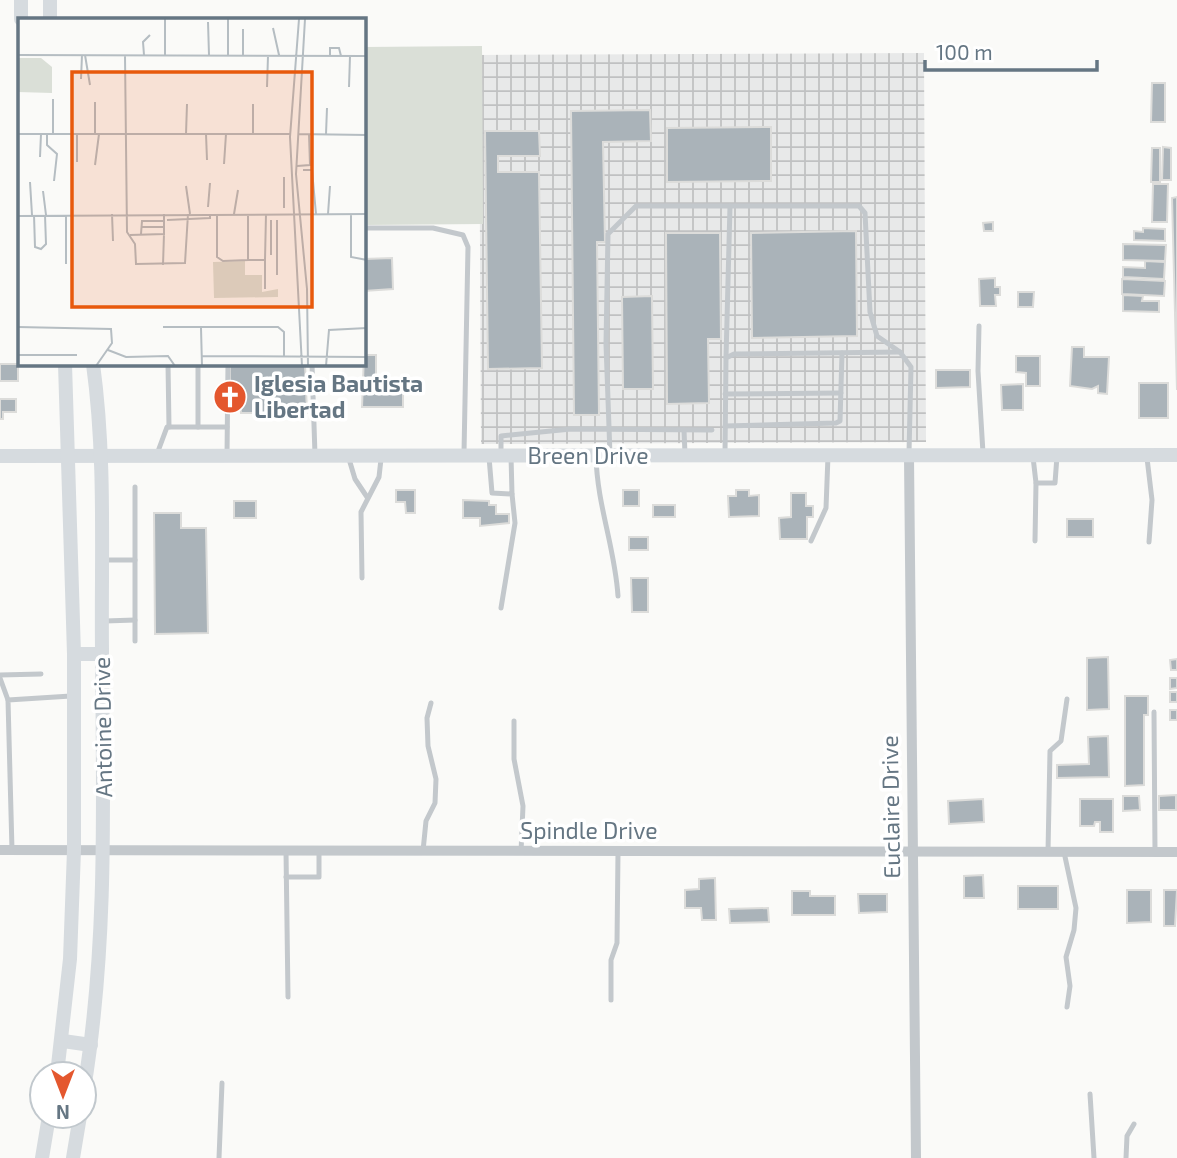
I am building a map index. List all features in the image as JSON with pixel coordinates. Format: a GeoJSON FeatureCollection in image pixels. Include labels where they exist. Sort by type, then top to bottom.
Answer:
{"type":"FeatureCollection","features":[{"type":"Feature","properties":{"kind":"main road"},"geometry":{"type":"LineString","coordinates":[[21,0],[21,18]]}},
{"type":"Feature","properties":{"kind":"main road"},"geometry":{"type":"LineString","coordinates":[[50,0],[50,18]]}},
{"type":"Feature","properties":{"kind":"main road","name":"Antoine Drive"},"geometry":{"type":"LineString","coordinates":[[60,1060],[70,959],[74,850],[74,654],[70,456],[65,366]]}},
{"type":"Feature","properties":{"kind":"main road","name":"Antoine Drive"},"geometry":{"type":"LineString","coordinates":[[89,1060],[99,978],[104,850],[100,455],[93,366]]}},
{"type":"Feature","properties":{"kind":"main road","name":"Breen Drive"},"geometry":{"type":"LineString","coordinates":[[0,456],[1177,455]]}},
{"type":"Feature","properties":{"kind":"main road"},"geometry":{"type":"LineString","coordinates":[[74,654],[102,654]]}},
{"type":"Feature","properties":{"kind":"main road"},"geometry":{"type":"LineString","coordinates":[[63,1041],[91,1045]]}},
{"type":"Feature","properties":{"kind":"main road"},"geometry":{"type":"LineString","coordinates":[[42,1158],[47,1130]]}},
{"type":"Feature","properties":{"kind":"main road"},"geometry":{"type":"LineString","coordinates":[[73,1158],[77,1130]]}},
{"type":"Feature","properties":{"kind":"street","name":"Euclaire Drive"},"geometry":{"type":"LineString","coordinates":[[909,457],[916,1158]]}},
{"type":"Feature","properties":{"kind":"street","name":"Spindle Drive"},"geometry":{"type":"LineString","coordinates":[[0,850],[1177,852]]}},
{"type":"Feature","properties":{"kind":"lane"},"geometry":{"type":"LineString","coordinates":[[618,596],[616,562],[606,535],[597,488],[610,430],[606,344],[608,234],[636,206],[859,206],[865,213],[870,312],[877,336],[900,352],[911,367],[909,457]]}},
{"type":"Feature","properties":{"kind":"lane"},"geometry":{"type":"LineString","coordinates":[[725,456],[730,206]]}},
{"type":"Feature","properties":{"kind":"lane"},"geometry":{"type":"LineString","coordinates":[[366,228],[433,228],[463,235],[468,247],[464,456]]}},
{"type":"Feature","properties":{"kind":"lane"},"geometry":{"type":"LineString","coordinates":[[979,326],[978,371],[983,456]]}},
{"type":"Feature","properties":{"kind":"lane"},"geometry":{"type":"LineString","coordinates":[[726,358],[734,354],[900,352]]}},
{"type":"Feature","properties":{"kind":"lane"},"geometry":{"type":"LineString","coordinates":[[725,426],[836,424],[840,421],[842,353]]}},
{"type":"Feature","properties":{"kind":"lane"},"geometry":{"type":"LineString","coordinates":[[157,455],[169,427],[168,366]]}},
{"type":"Feature","properties":{"kind":"lane"},"geometry":{"type":"LineString","coordinates":[[198,366],[198,428]]}},
{"type":"Feature","properties":{"kind":"lane"},"geometry":{"type":"LineString","coordinates":[[227,455],[228,366]]}},
{"type":"Feature","properties":{"kind":"lane"},"geometry":{"type":"LineString","coordinates":[[312,366],[315,456]]}},
{"type":"Feature","properties":{"kind":"lane"},"geometry":{"type":"LineString","coordinates":[[725,394],[841,393]]}},
{"type":"Feature","properties":{"kind":"lane"},"geometry":{"type":"LineString","coordinates":[[169,427],[227,428]]}},
{"type":"Feature","properties":{"kind":"lane"},"geometry":{"type":"LineString","coordinates":[[512,494],[492,493],[500,456],[501,436],[570,429],[712,430]]}},
{"type":"Feature","properties":{"kind":"lane"},"geometry":{"type":"LineString","coordinates":[[684,430],[685,456]]}},
{"type":"Feature","properties":{"kind":"lane"},"geometry":{"type":"LineString","coordinates":[[531,435],[531,456]]}},
{"type":"Feature","properties":{"kind":"lane"},"geometry":{"type":"LineString","coordinates":[[1146,455],[1152,500],[1149,542]]}},
{"type":"Feature","properties":{"kind":"lane"},"geometry":{"type":"LineString","coordinates":[[348,456],[355,479],[367,497]]}},
{"type":"Feature","properties":{"kind":"lane"},"geometry":{"type":"LineString","coordinates":[[362,578],[360,520],[367,497],[379,477],[382,456]]}},
{"type":"Feature","properties":{"kind":"lane"},"geometry":{"type":"LineString","coordinates":[[500,456],[512,494],[515,523],[502,608]]}},
{"type":"Feature","properties":{"kind":"lane"},"geometry":{"type":"LineString","coordinates":[[811,541],[826,508],[828,456]]}},
{"type":"Feature","properties":{"kind":"lane"},"geometry":{"type":"LineString","coordinates":[[1033,456],[1036,483],[1035,541]]}},
{"type":"Feature","properties":{"kind":"lane"},"geometry":{"type":"LineString","coordinates":[[1036,483],[1055,483],[1057,456]]}},
{"type":"Feature","properties":{"kind":"lane"},"geometry":{"type":"LineString","coordinates":[[135,487],[135,641]]}},
{"type":"Feature","properties":{"kind":"lane"},"geometry":{"type":"LineString","coordinates":[[101,560],[135,561]]}},
{"type":"Feature","properties":{"kind":"lane"},"geometry":{"type":"LineString","coordinates":[[102,621],[135,620]]}},
{"type":"Feature","properties":{"kind":"lane"},"geometry":{"type":"LineString","coordinates":[[12,850],[8,700],[0,677],[41,674]]}},
{"type":"Feature","properties":{"kind":"lane"},"geometry":{"type":"LineString","coordinates":[[8,700],[74,696]]}},
{"type":"Feature","properties":{"kind":"lane"},"geometry":{"type":"LineString","coordinates":[[1048,852],[1050,751],[1061,741],[1067,699]]}},
{"type":"Feature","properties":{"kind":"lane"},"geometry":{"type":"LineString","coordinates":[[423,851],[426,821],[435,803],[436,779],[428,746],[427,718],[431,703]]}},
{"type":"Feature","properties":{"kind":"lane"},"geometry":{"type":"LineString","coordinates":[[1154,712],[1155,852]]}},
{"type":"Feature","properties":{"kind":"lane"},"geometry":{"type":"LineString","coordinates":[[514,721],[514,759],[523,806],[521,852]]}},
{"type":"Feature","properties":{"kind":"lane"},"geometry":{"type":"LineString","coordinates":[[286,850],[288,997]]}},
{"type":"Feature","properties":{"kind":"lane"},"geometry":{"type":"LineString","coordinates":[[286,877],[319,877],[319,851]]}},
{"type":"Feature","properties":{"kind":"lane"},"geometry":{"type":"LineString","coordinates":[[611,1000],[611,960],[617,943],[618,852]]}},
{"type":"Feature","properties":{"kind":"lane"},"geometry":{"type":"LineString","coordinates":[[1064,852],[1076,908],[1074,930],[1066,957],[1070,986],[1067,1007]]}},
{"type":"Feature","properties":{"kind":"lane"},"geometry":{"type":"LineString","coordinates":[[219,1158],[222,1083]]}},
{"type":"Feature","properties":{"kind":"lane"},"geometry":{"type":"LineString","coordinates":[[1090,1094],[1094,1158]]}},
{"type":"Feature","properties":{"kind":"lane"},"geometry":{"type":"LineString","coordinates":[[1126,1158],[1127,1136],[1134,1124]]}},
{"type":"Feature","properties":{"kind":"shaded area"},"geometry":{"type":"Polygon","coordinates":[[[482,46],[483,224],[366,225],[366,47],[482,46]]]}},
{"type":"Feature","properties":{"kind":"shaded area"},"geometry":{"type":"Polygon","coordinates":[[[924,53],[926,442],[481,444],[479,55],[924,53]]]}},
{"type":"Feature","properties":{"kind":"building"},"geometry":{"type":"Polygon","coordinates":[[[1152,83],[1165,83],[1165,122],[1151,122],[1152,83]]]}},
{"type":"Feature","properties":{"kind":"building"},"geometry":{"type":"Polygon","coordinates":[[[650,110],[651,141],[603,142],[605,242],[597,242],[599,415],[574,415],[571,111],[650,110]]]}},
{"type":"Feature","properties":{"kind":"building"},"geometry":{"type":"Polygon","coordinates":[[[771,127],[771,181],[667,182],[667,128],[771,127]]]}},
{"type":"Feature","properties":{"kind":"building"},"geometry":{"type":"Polygon","coordinates":[[[485,131],[539,131],[540,156],[498,156],[498,172],[539,172],[542,368],[488,369],[485,131]]]}},
{"type":"Feature","properties":{"kind":"building"},"geometry":{"type":"Polygon","coordinates":[[[1163,147],[1171,148],[1171,180],[1162,180],[1163,147]]]}},
{"type":"Feature","properties":{"kind":"building"},"geometry":{"type":"Polygon","coordinates":[[[1152,148],[1160,148],[1160,182],[1151,182],[1152,148]]]}},
{"type":"Feature","properties":{"kind":"building"},"geometry":{"type":"Polygon","coordinates":[[[1153,184],[1168,184],[1167,222],[1152,222],[1153,184]]]}},
{"type":"Feature","properties":{"kind":"building"},"geometry":{"type":"Polygon","coordinates":[[[1177,197],[1177,390],[1172,198],[1177,197]]]}},
{"type":"Feature","properties":{"kind":"building"},"geometry":{"type":"Polygon","coordinates":[[[993,222],[993,231],[984,231],[983,223],[993,222]]]}},
{"type":"Feature","properties":{"kind":"building"},"geometry":{"type":"Polygon","coordinates":[[[1143,228],[1165,229],[1165,241],[1134,240],[1134,231],[1143,232],[1143,228]]]}},
{"type":"Feature","properties":{"kind":"building"},"geometry":{"type":"Polygon","coordinates":[[[856,231],[857,336],[752,338],[751,233],[856,231]]]}},
{"type":"Feature","properties":{"kind":"building"},"geometry":{"type":"Polygon","coordinates":[[[666,233],[720,233],[721,339],[708,339],[709,403],[667,404],[666,233]]]}},
{"type":"Feature","properties":{"kind":"building"},"geometry":{"type":"Polygon","coordinates":[[[1123,244],[1166,245],[1165,261],[1123,260],[1123,244]]]}},
{"type":"Feature","properties":{"kind":"building"},"geometry":{"type":"Polygon","coordinates":[[[392,258],[393,289],[366,291],[366,259],[392,258]]]}},
{"type":"Feature","properties":{"kind":"building"},"geometry":{"type":"Polygon","coordinates":[[[1145,261],[1165,262],[1164,279],[1123,277],[1123,267],[1145,268],[1145,261]]]}},
{"type":"Feature","properties":{"kind":"building"},"geometry":{"type":"Polygon","coordinates":[[[995,278],[995,287],[1000,287],[1000,295],[995,295],[996,306],[980,306],[979,279],[995,278]]]}},
{"type":"Feature","properties":{"kind":"building"},"geometry":{"type":"Polygon","coordinates":[[[1122,279],[1165,281],[1164,296],[1122,294],[1122,279]]]}},
{"type":"Feature","properties":{"kind":"building"},"geometry":{"type":"Polygon","coordinates":[[[1018,292],[1034,292],[1033,307],[1018,307],[1018,292]]]}},
{"type":"Feature","properties":{"kind":"building"},"geometry":{"type":"Polygon","coordinates":[[[1123,295],[1143,296],[1142,301],[1159,301],[1159,312],[1123,311],[1123,295]]]}},
{"type":"Feature","properties":{"kind":"building"},"geometry":{"type":"Polygon","coordinates":[[[652,296],[653,389],[623,389],[622,297],[652,296]]]}},
{"type":"Feature","properties":{"kind":"building"},"geometry":{"type":"Polygon","coordinates":[[[1072,347],[1084,347],[1084,357],[1109,357],[1107,394],[1098,393],[1098,386],[1092,389],[1070,386],[1072,347]]]}},
{"type":"Feature","properties":{"kind":"building"},"geometry":{"type":"Polygon","coordinates":[[[366,355],[376,355],[376,380],[403,379],[403,407],[362,407],[366,355]]]}},
{"type":"Feature","properties":{"kind":"building"},"geometry":{"type":"Polygon","coordinates":[[[1016,356],[1040,356],[1040,386],[1026,386],[1026,373],[1016,372],[1016,356]]]}},
{"type":"Feature","properties":{"kind":"building"},"geometry":{"type":"Polygon","coordinates":[[[0,364],[18,364],[18,381],[0,381],[0,364]]]}},
{"type":"Feature","properties":{"kind":"building","name":"Iglesia Bautista Libertad"},"geometry":{"type":"Polygon","coordinates":[[[230,366],[305,366],[307,413],[241,413],[240,400],[230,397],[230,366]]]}},
{"type":"Feature","properties":{"kind":"building"},"geometry":{"type":"Polygon","coordinates":[[[936,370],[970,370],[970,387],[936,388],[936,370]]]}},
{"type":"Feature","properties":{"kind":"building"},"geometry":{"type":"Polygon","coordinates":[[[1139,383],[1168,383],[1168,418],[1139,418],[1139,383]]]}},
{"type":"Feature","properties":{"kind":"building"},"geometry":{"type":"Polygon","coordinates":[[[1023,384],[1023,410],[1002,410],[1001,385],[1023,384]]]}},
{"type":"Feature","properties":{"kind":"building"},"geometry":{"type":"Polygon","coordinates":[[[0,399],[16,399],[16,412],[3,412],[3,419],[0,419],[0,399]]]}},
{"type":"Feature","properties":{"kind":"building"},"geometry":{"type":"Polygon","coordinates":[[[396,490],[415,490],[415,513],[406,513],[405,502],[396,502],[396,490]]]}},
{"type":"Feature","properties":{"kind":"building"},"geometry":{"type":"Polygon","coordinates":[[[623,490],[639,490],[639,506],[623,506],[623,490]]]}},
{"type":"Feature","properties":{"kind":"building"},"geometry":{"type":"Polygon","coordinates":[[[736,490],[749,490],[749,496],[759,495],[759,516],[729,517],[728,496],[736,496],[736,490]]]}},
{"type":"Feature","properties":{"kind":"building"},"geometry":{"type":"Polygon","coordinates":[[[791,493],[806,493],[806,506],[813,506],[813,517],[807,517],[807,539],[780,539],[779,518],[791,517],[791,493]]]}},
{"type":"Feature","properties":{"kind":"building"},"geometry":{"type":"Polygon","coordinates":[[[463,500],[489,501],[489,505],[496,505],[496,514],[509,514],[509,523],[480,526],[480,518],[463,518],[463,500]]]}},
{"type":"Feature","properties":{"kind":"building"},"geometry":{"type":"Polygon","coordinates":[[[234,501],[256,501],[256,518],[234,518],[234,501]]]}},
{"type":"Feature","properties":{"kind":"building"},"geometry":{"type":"Polygon","coordinates":[[[653,505],[675,505],[675,517],[653,517],[653,505]]]}},
{"type":"Feature","properties":{"kind":"building"},"geometry":{"type":"Polygon","coordinates":[[[154,513],[181,513],[181,528],[206,528],[208,633],[155,634],[154,513]]]}},
{"type":"Feature","properties":{"kind":"building"},"geometry":{"type":"Polygon","coordinates":[[[1067,519],[1093,519],[1093,537],[1067,537],[1067,519]]]}},
{"type":"Feature","properties":{"kind":"building"},"geometry":{"type":"Polygon","coordinates":[[[629,537],[648,537],[648,550],[629,550],[629,537]]]}},
{"type":"Feature","properties":{"kind":"building"},"geometry":{"type":"Polygon","coordinates":[[[631,578],[648,578],[648,612],[632,612],[631,578]]]}},
{"type":"Feature","properties":{"kind":"building"},"geometry":{"type":"Polygon","coordinates":[[[1108,657],[1109,709],[1087,710],[1087,658],[1108,657]]]}},
{"type":"Feature","properties":{"kind":"building"},"geometry":{"type":"Polygon","coordinates":[[[1177,659],[1177,670],[1171,670],[1170,660],[1177,659]]]}},
{"type":"Feature","properties":{"kind":"building"},"geometry":{"type":"Polygon","coordinates":[[[1170,678],[1177,678],[1177,688],[1170,689],[1170,678]]]}},
{"type":"Feature","properties":{"kind":"building"},"geometry":{"type":"Polygon","coordinates":[[[1170,692],[1177,692],[1177,702],[1170,702],[1170,692]]]}},
{"type":"Feature","properties":{"kind":"building"},"geometry":{"type":"Polygon","coordinates":[[[1125,696],[1148,696],[1148,715],[1144,715],[1144,785],[1125,786],[1125,696]]]}},
{"type":"Feature","properties":{"kind":"building"},"geometry":{"type":"Polygon","coordinates":[[[1170,710],[1177,710],[1177,720],[1170,720],[1170,710]]]}},
{"type":"Feature","properties":{"kind":"building"},"geometry":{"type":"Polygon","coordinates":[[[1108,736],[1109,777],[1057,778],[1057,765],[1089,764],[1088,737],[1108,736]]]}},
{"type":"Feature","properties":{"kind":"building"},"geometry":{"type":"Polygon","coordinates":[[[1176,795],[1176,810],[1159,810],[1159,796],[1176,795]]]}},
{"type":"Feature","properties":{"kind":"building"},"geometry":{"type":"Polygon","coordinates":[[[1123,796],[1139,796],[1140,810],[1123,811],[1123,796]]]}},
{"type":"Feature","properties":{"kind":"building"},"geometry":{"type":"Polygon","coordinates":[[[983,799],[984,822],[949,824],[948,801],[983,799]]]}},
{"type":"Feature","properties":{"kind":"building"},"geometry":{"type":"Polygon","coordinates":[[[1080,799],[1113,799],[1113,832],[1100,832],[1100,822],[1095,822],[1094,826],[1080,826],[1080,799]]]}},
{"type":"Feature","properties":{"kind":"building"},"geometry":{"type":"Polygon","coordinates":[[[983,875],[984,898],[964,898],[964,876],[983,875]]]}},
{"type":"Feature","properties":{"kind":"building"},"geometry":{"type":"Polygon","coordinates":[[[715,878],[716,920],[702,920],[701,908],[685,908],[685,890],[699,889],[699,879],[715,878]]]}},
{"type":"Feature","properties":{"kind":"building"},"geometry":{"type":"Polygon","coordinates":[[[1018,886],[1058,886],[1058,909],[1018,909],[1018,886]]]}},
{"type":"Feature","properties":{"kind":"building"},"geometry":{"type":"Polygon","coordinates":[[[1127,890],[1151,890],[1151,922],[1127,923],[1127,890]]]}},
{"type":"Feature","properties":{"kind":"building"},"geometry":{"type":"Polygon","coordinates":[[[1164,890],[1177,890],[1175,926],[1164,926],[1164,890]]]}},
{"type":"Feature","properties":{"kind":"building"},"geometry":{"type":"Polygon","coordinates":[[[792,891],[810,891],[810,896],[835,896],[835,915],[792,915],[792,891]]]}},
{"type":"Feature","properties":{"kind":"building"},"geometry":{"type":"Polygon","coordinates":[[[858,894],[887,894],[887,912],[859,913],[858,894]]]}},
{"type":"Feature","properties":{"kind":"building"},"geometry":{"type":"Polygon","coordinates":[[[768,908],[769,922],[730,923],[729,909],[768,908]]]}},
{"type":"Feature","properties":{"kind":"place","name":"Iglesia Bautista Libertad"},"geometry":{"type":"Point","coordinates":[230,397]}}]}
